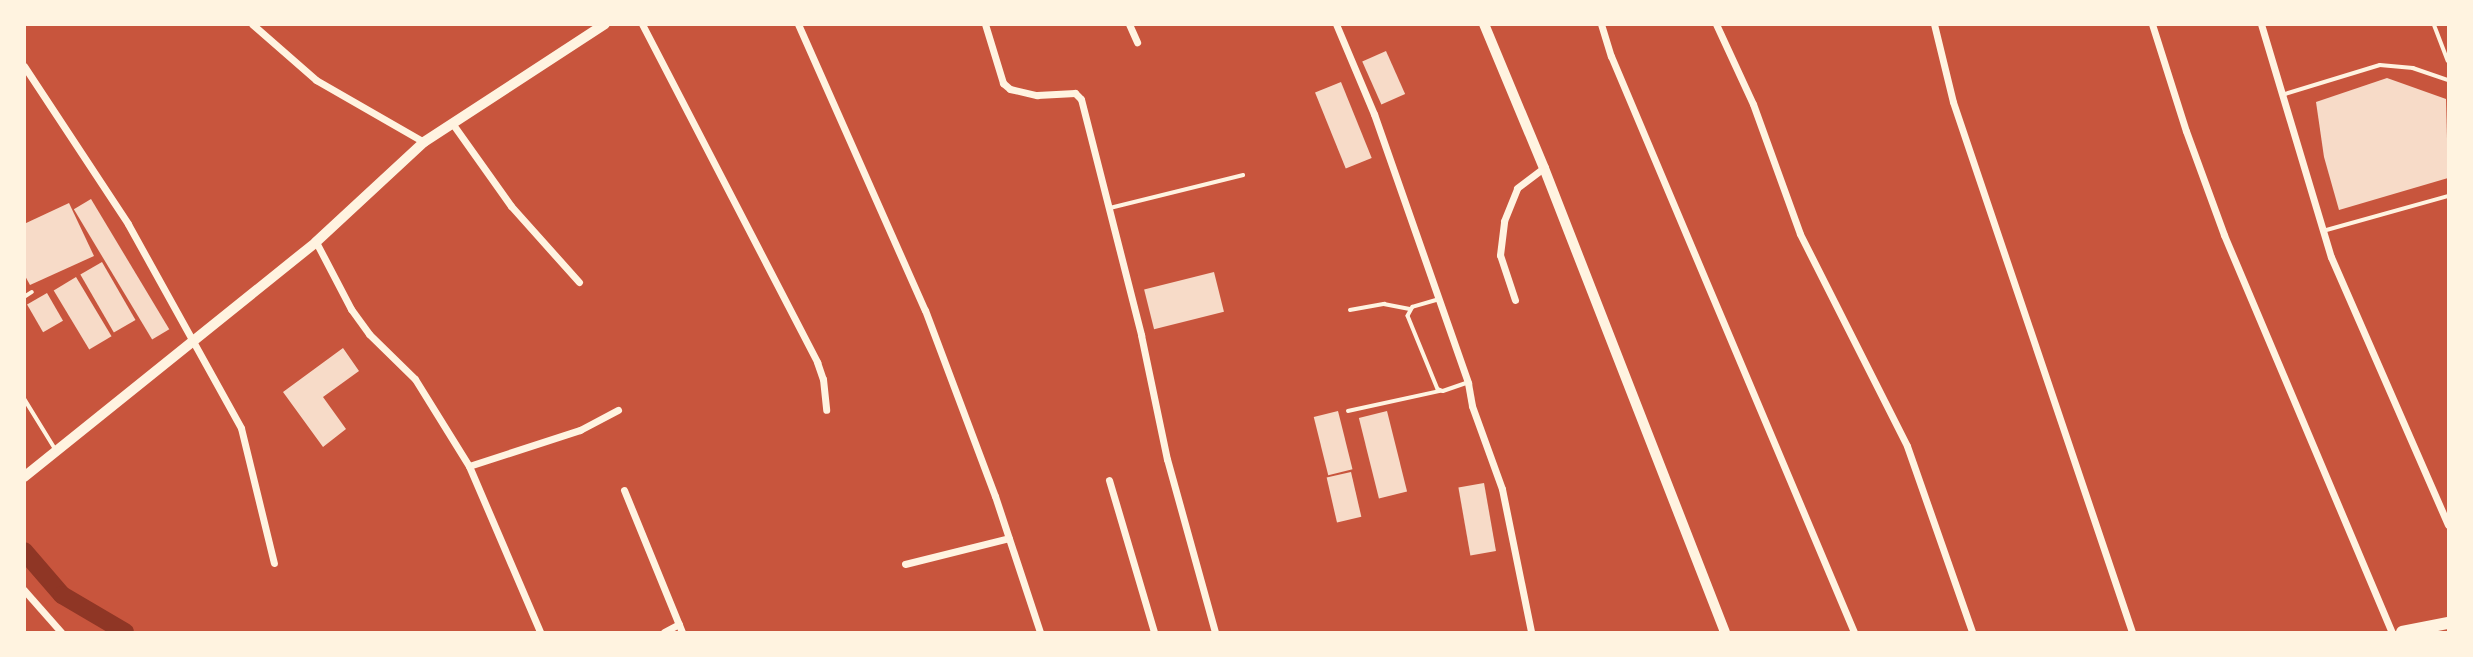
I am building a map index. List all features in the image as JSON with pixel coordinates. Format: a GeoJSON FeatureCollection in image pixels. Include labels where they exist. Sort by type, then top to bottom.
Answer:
{"type":"FeatureCollection","features":[{"type":"Feature","properties":{"kind":"main road"},"geometry":{"type":"LineString","coordinates":[[2402,632],[2448,623]]}},
{"type":"Feature","properties":{"kind":"street"},"geometry":{"type":"LineString","coordinates":[[251,24],[316,80],[424,142]]}},
{"type":"Feature","properties":{"kind":"street"},"geometry":{"type":"LineString","coordinates":[[24,477],[316,242],[424,142],[605,24]]}},
{"type":"Feature","properties":{"kind":"street"},"geometry":{"type":"LineString","coordinates":[[642,24],[817,362],[823,379],[826,410]]}},
{"type":"Feature","properties":{"kind":"street"},"geometry":{"type":"LineString","coordinates":[[798,24],[925,310],[1009,538],[1037,632]]}},
{"type":"Feature","properties":{"kind":"street"},"geometry":{"type":"LineString","coordinates":[[985,24],[1003,83],[1010,89],[1037,95],[1075,93],[1082,99],[1110,208],[1167,459],[1214,632]]}},
{"type":"Feature","properties":{"kind":"street"},"geometry":{"type":"LineString","coordinates":[[1129,24],[1137,42]]}},
{"type":"Feature","properties":{"kind":"street"},"geometry":{"type":"LineString","coordinates":[[1336,24],[1374,114],[1440,300],[1468,383],[1472,406],[1502,489],[1531,632]]}},
{"type":"Feature","properties":{"kind":"street"},"geometry":{"type":"LineString","coordinates":[[1485,24],[1725,632]]}},
{"type":"Feature","properties":{"kind":"street"},"geometry":{"type":"LineString","coordinates":[[1601,24],[1611,56],[1854,632]]}},
{"type":"Feature","properties":{"kind":"street"},"geometry":{"type":"LineString","coordinates":[[1716,24],[1754,104],[1800,234],[1907,446],[1972,632]]}},
{"type":"Feature","properties":{"kind":"street"},"geometry":{"type":"LineString","coordinates":[[1934,24],[1953,102],[2132,632]]}},
{"type":"Feature","properties":{"kind":"street"},"geometry":{"type":"LineString","coordinates":[[2152,24],[2186,131],[2224,235],[2392,632]]}},
{"type":"Feature","properties":{"kind":"street"},"geometry":{"type":"LineString","coordinates":[[2261,24],[2323,231],[2448,525]]}},
{"type":"Feature","properties":{"kind":"street"},"geometry":{"type":"LineString","coordinates":[[24,66],[128,224],[241,428],[275,563]]}},
{"type":"Feature","properties":{"kind":"street"},"geometry":{"type":"LineString","coordinates":[[452,123],[511,206],[579,282]]}},
{"type":"Feature","properties":{"kind":"street"},"geometry":{"type":"LineString","coordinates":[[1515,300],[1500,255],[1504,221],[1517,188],[1544,168]]}},
{"type":"Feature","properties":{"kind":"street"},"geometry":{"type":"LineString","coordinates":[[316,242],[351,309],[369,334],[415,379],[469,466],[540,632]]}},
{"type":"Feature","properties":{"kind":"street"},"geometry":{"type":"LineString","coordinates":[[469,466],[580,430],[618,410]]}},
{"type":"Feature","properties":{"kind":"street"},"geometry":{"type":"LineString","coordinates":[[1110,480],[1154,632]]}},
{"type":"Feature","properties":{"kind":"street"},"geometry":{"type":"LineString","coordinates":[[624,489],[681,628],[664,632]]}},
{"type":"Feature","properties":{"kind":"street"},"geometry":{"type":"LineString","coordinates":[[905,564],[1009,538]]}},
{"type":"Feature","properties":{"kind":"street"},"geometry":{"type":"LineString","coordinates":[[24,590],[61,632]]}},
{"type":"Feature","properties":{"kind":"lane"},"geometry":{"type":"LineString","coordinates":[[2434,24],[2448,60]]}},
{"type":"Feature","properties":{"kind":"lane"},"geometry":{"type":"LineString","coordinates":[[2282,95],[2381,65],[2413,68],[2448,80]]}},
{"type":"Feature","properties":{"kind":"lane"},"geometry":{"type":"LineString","coordinates":[[1110,208],[1243,175]]}},
{"type":"Feature","properties":{"kind":"lane"},"geometry":{"type":"LineString","coordinates":[[2323,231],[2448,195]]}},
{"type":"Feature","properties":{"kind":"lane"},"geometry":{"type":"LineString","coordinates":[[24,297],[32,292]]}},
{"type":"Feature","properties":{"kind":"lane"},"geometry":{"type":"LineString","coordinates":[[1350,310],[1384,304],[1410,309],[1440,300]]}},
{"type":"Feature","properties":{"kind":"lane"},"geometry":{"type":"LineString","coordinates":[[1410,309],[1408,316],[1440,391]]}},
{"type":"Feature","properties":{"kind":"lane"},"geometry":{"type":"LineString","coordinates":[[1348,411],[1468,383]]}},
{"type":"Feature","properties":{"kind":"lane"},"geometry":{"type":"LineString","coordinates":[[24,398],[57,453]]}},
{"type":"Feature","properties":{"kind":"building"},"geometry":{"type":"Polygon","coordinates":[[[1386,51],[1405,94],[1381,105],[1362,62],[1386,51]]]}},
{"type":"Feature","properties":{"kind":"building"},"geometry":{"type":"Polygon","coordinates":[[[2387,78],[2446,99],[2448,178],[2339,210],[2324,157],[2316,102],[2387,78]]]}},
{"type":"Feature","properties":{"kind":"building"},"geometry":{"type":"Polygon","coordinates":[[[1341,82],[1372,158],[1346,169],[1315,92],[1341,82]]]}},
{"type":"Feature","properties":{"kind":"building"},"geometry":{"type":"Polygon","coordinates":[[[91,199],[169,329],[152,340],[74,209],[91,199]]]}},
{"type":"Feature","properties":{"kind":"building"},"geometry":{"type":"Polygon","coordinates":[[[69,203],[94,256],[30,285],[24,274],[24,224],[69,203]]]}},
{"type":"Feature","properties":{"kind":"building"},"geometry":{"type":"Polygon","coordinates":[[[102,262],[136,320],[114,333],[80,274],[102,262]]]}},
{"type":"Feature","properties":{"kind":"building"},"geometry":{"type":"Polygon","coordinates":[[[1214,272],[1224,312],[1154,329],[1144,289],[1214,272]]]}},
{"type":"Feature","properties":{"kind":"building"},"geometry":{"type":"Polygon","coordinates":[[[76,277],[112,336],[89,350],[54,290],[76,277]]]}},
{"type":"Feature","properties":{"kind":"building"},"geometry":{"type":"Polygon","coordinates":[[[47,293],[63,321],[43,332],[27,304],[47,293]]]}},
{"type":"Feature","properties":{"kind":"building"},"geometry":{"type":"Polygon","coordinates":[[[343,348],[359,371],[323,397],[346,429],[323,447],[283,392],[343,348]]]}},
{"type":"Feature","properties":{"kind":"building"},"geometry":{"type":"Polygon","coordinates":[[[1338,411],[1353,469],[1328,475],[1314,417],[1338,411]]]}},
{"type":"Feature","properties":{"kind":"building"},"geometry":{"type":"Polygon","coordinates":[[[1387,411],[1407,492],[1379,499],[1359,418],[1387,411]]]}},
{"type":"Feature","properties":{"kind":"building"},"geometry":{"type":"Polygon","coordinates":[[[1351,472],[1361,517],[1337,522],[1327,478],[1351,472]]]}},
{"type":"Feature","properties":{"kind":"building"},"geometry":{"type":"Polygon","coordinates":[[[1484,483],[1496,551],[1470,555],[1458,488],[1484,483]]]}},
{"type":"Feature","properties":{"kind":"waterway"},"geometry":{"type":"LineString","coordinates":[[24,551],[62,595],[125,632]]}}]}
